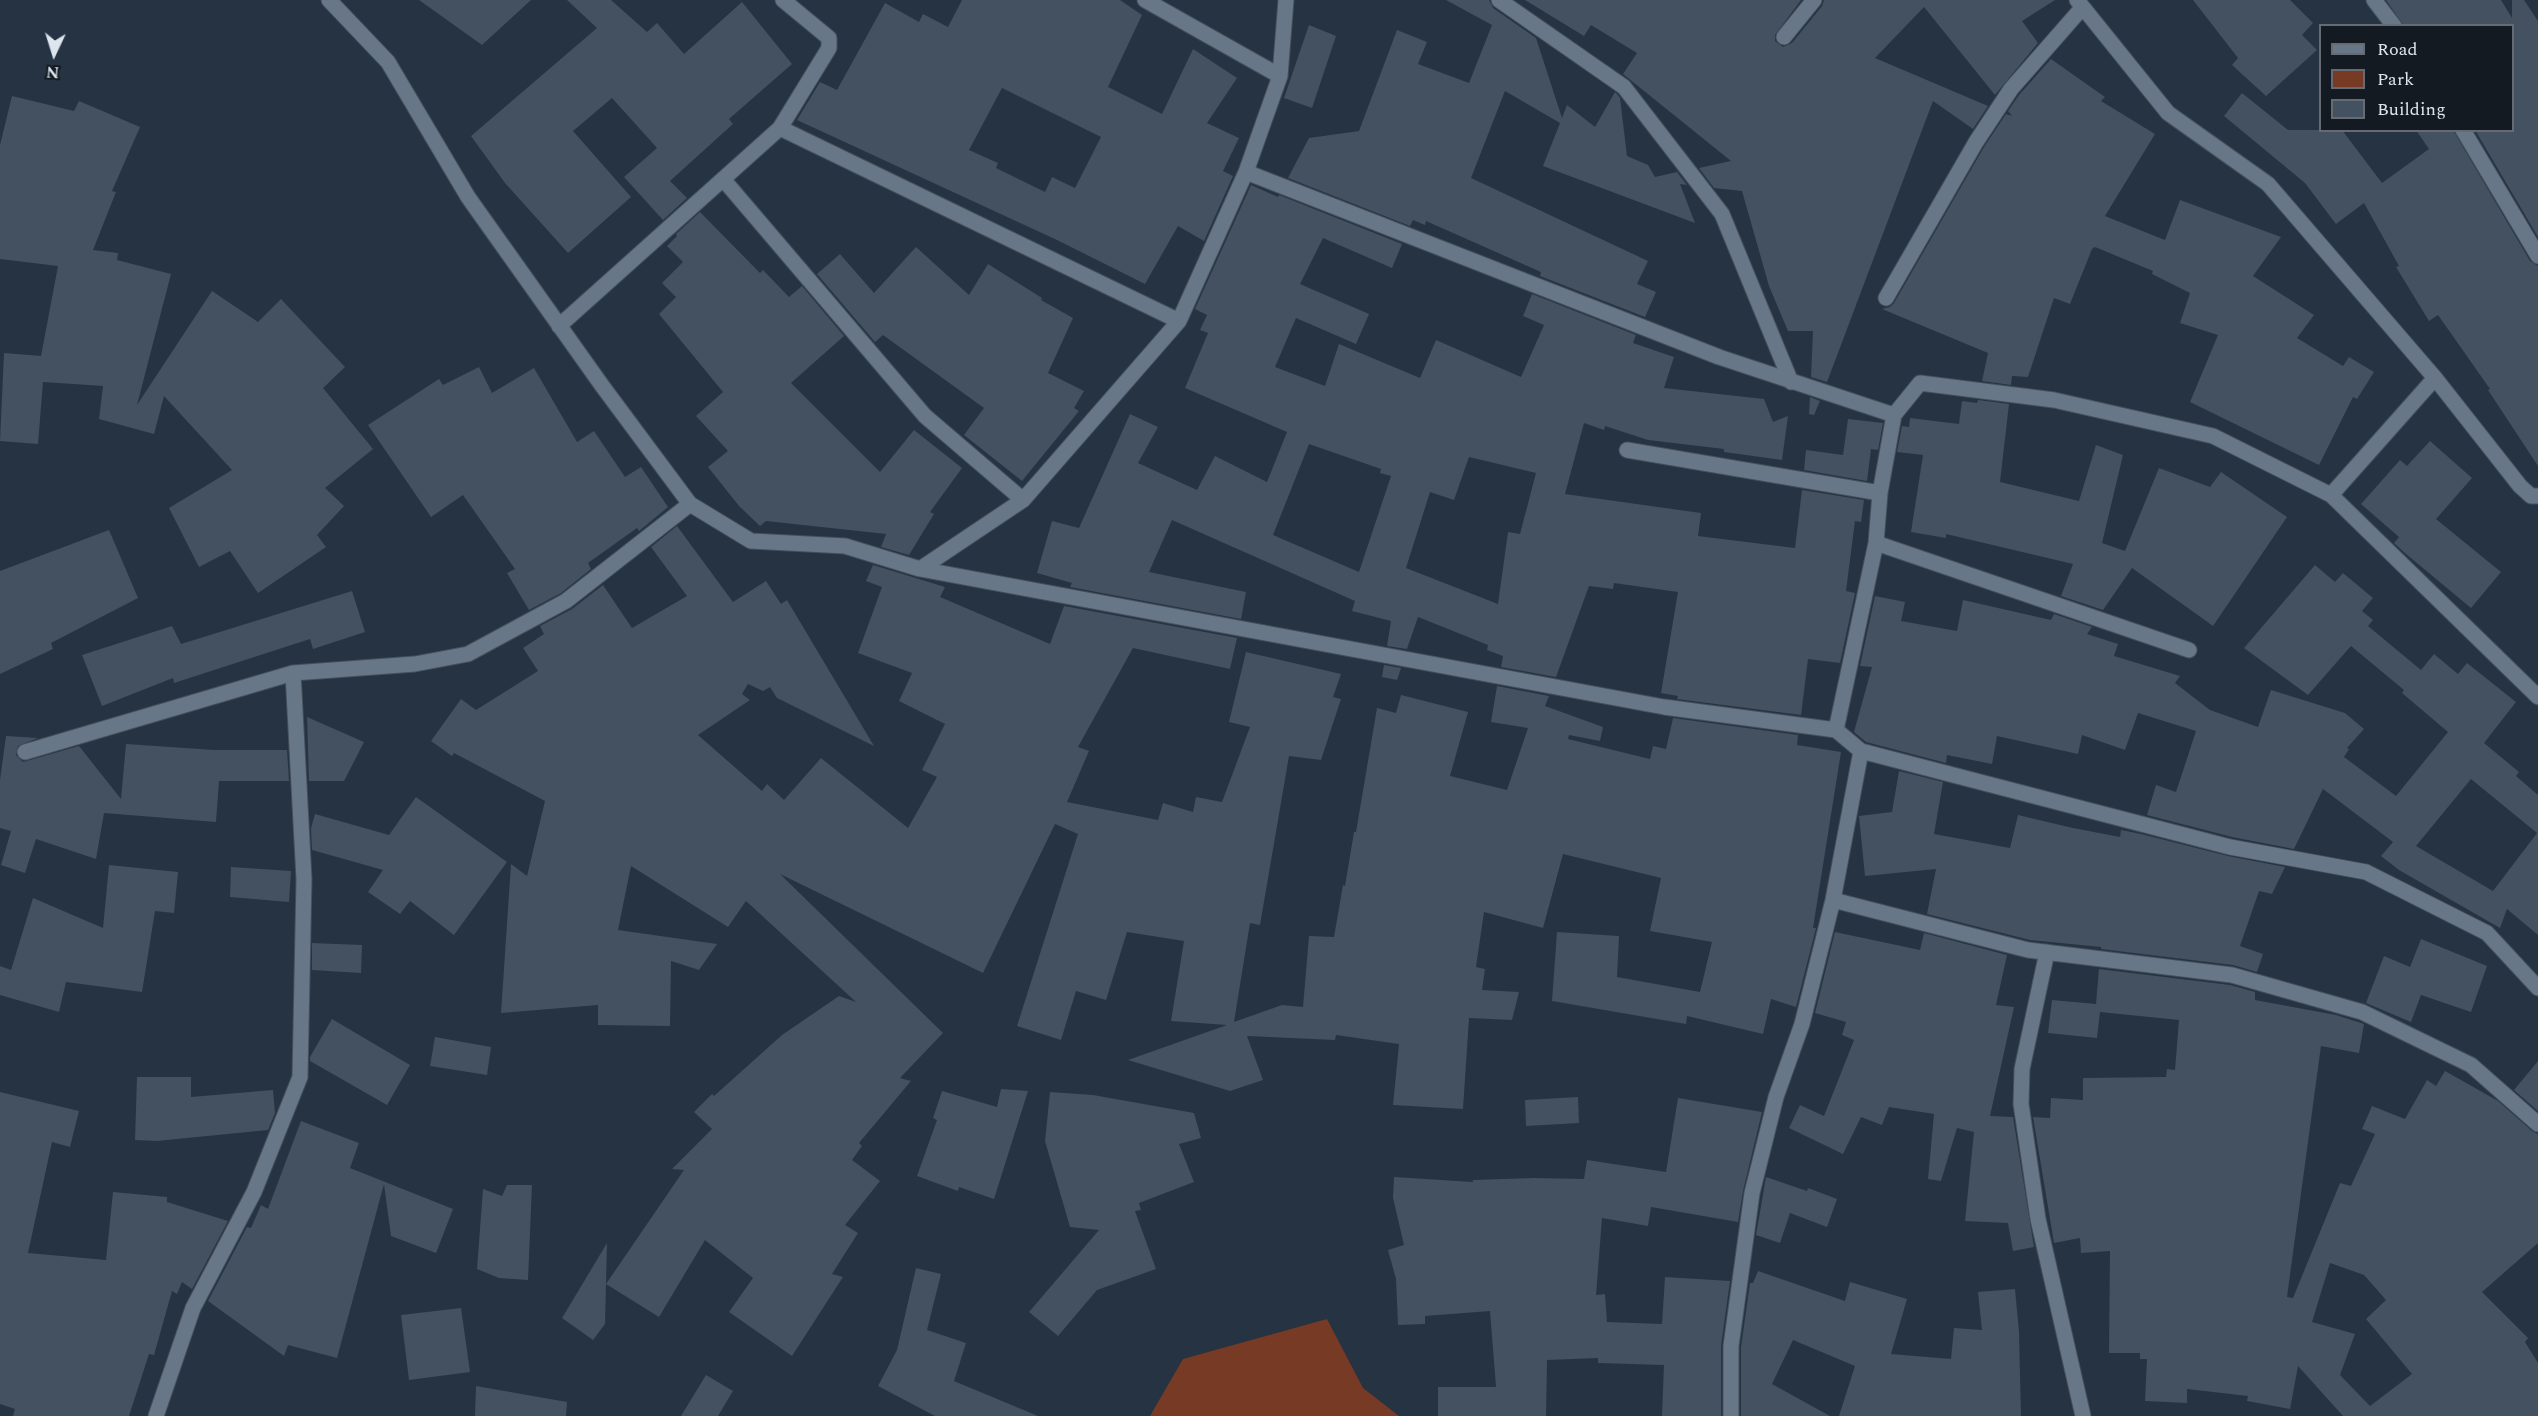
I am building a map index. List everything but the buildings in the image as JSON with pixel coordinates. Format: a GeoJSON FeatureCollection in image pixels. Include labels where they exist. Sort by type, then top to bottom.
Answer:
{"type":"FeatureCollection","features":[{"type":"Feature","properties":{"kind":"street"},"geometry":{"type":"LineString","coordinates":[[329,0],[388,62],[468,198],[690,504],[751,541],[845,546],[920,569],[1664,707],[1836,730],[1861,751],[2230,847],[2366,872],[2487,933],[2538,988]]}},
{"type":"Feature","properties":{"kind":"street"},"geometry":{"type":"LineString","coordinates":[[559,326],[780,128],[829,48],[829,38],[783,0]]}},
{"type":"Feature","properties":{"kind":"street"},"geometry":{"type":"LineString","coordinates":[[1145,0],[1280,76]]}},
{"type":"Feature","properties":{"kind":"street"},"geometry":{"type":"LineString","coordinates":[[920,569],[1023,500],[1179,321],[1246,172],[1280,76],[1286,0]]}},
{"type":"Feature","properties":{"kind":"street"},"geometry":{"type":"LineString","coordinates":[[1499,0],[1624,87],[1722,214],[1791,382]]}},
{"type":"Feature","properties":{"kind":"street"},"geometry":{"type":"LineString","coordinates":[[1784,37],[1814,0]]}},
{"type":"Feature","properties":{"kind":"street"},"geometry":{"type":"LineString","coordinates":[[2374,0],[2392,24]]}},
{"type":"Feature","properties":{"kind":"street"},"geometry":{"type":"LineString","coordinates":[[1886,298],[1976,142],[2011,89],[2079,4],[2168,114],[2268,184],[2435,378],[2520,486],[2531,496],[2538,496]]}},
{"type":"Feature","properties":{"kind":"street"},"geometry":{"type":"LineString","coordinates":[[780,128],[1179,321]]}},
{"type":"Feature","properties":{"kind":"street"},"geometry":{"type":"LineString","coordinates":[[2464,132],[2538,256]]}},
{"type":"Feature","properties":{"kind":"street"},"geometry":{"type":"LineString","coordinates":[[1246,172],[1719,357],[1894,414]]}},
{"type":"Feature","properties":{"kind":"street"},"geometry":{"type":"LineString","coordinates":[[723,179],[925,416],[1023,500]]}},
{"type":"Feature","properties":{"kind":"street"},"geometry":{"type":"LineString","coordinates":[[2331,495],[2435,378]]}},
{"type":"Feature","properties":{"kind":"street"},"geometry":{"type":"LineString","coordinates":[[1836,730],[1876,543],[1880,493],[1894,414],[1920,383],[2054,400],[2213,436],[2331,495],[2538,697]]}},
{"type":"Feature","properties":{"kind":"street"},"geometry":{"type":"LineString","coordinates":[[1627,450],[1880,493]]}},
{"type":"Feature","properties":{"kind":"street"},"geometry":{"type":"LineString","coordinates":[[25,752],[294,674],[415,664],[468,654],[566,601],[690,504]]}},
{"type":"Feature","properties":{"kind":"street"},"geometry":{"type":"LineString","coordinates":[[1876,543],[2189,650]]}},
{"type":"Feature","properties":{"kind":"street"},"geometry":{"type":"LineString","coordinates":[[156,1416],[193,1308],[254,1192],[300,1077],[304,879],[294,674]]}},
{"type":"Feature","properties":{"kind":"street"},"geometry":{"type":"LineString","coordinates":[[1731,1416],[1731,1346],[1752,1193],[1776,1097],[1802,1024],[1833,900],[1861,751]]}},
{"type":"Feature","properties":{"kind":"street"},"geometry":{"type":"LineString","coordinates":[[1833,900],[2028,950],[2232,975],[2362,1012],[2471,1065],[2538,1124]]}},
{"type":"Feature","properties":{"kind":"street"},"geometry":{"type":"LineString","coordinates":[[2047,952],[2022,1069],[2021,1104],[2027,1159],[2038,1219],[2083,1416]]}},
{"type":"Feature","properties":{"kind":"green space"},"geometry":{"type":"Polygon","coordinates":[[[1327,1319],[1363,1388],[1399,1416],[1150,1416],[1183,1359],[1327,1319]]]}}]}
